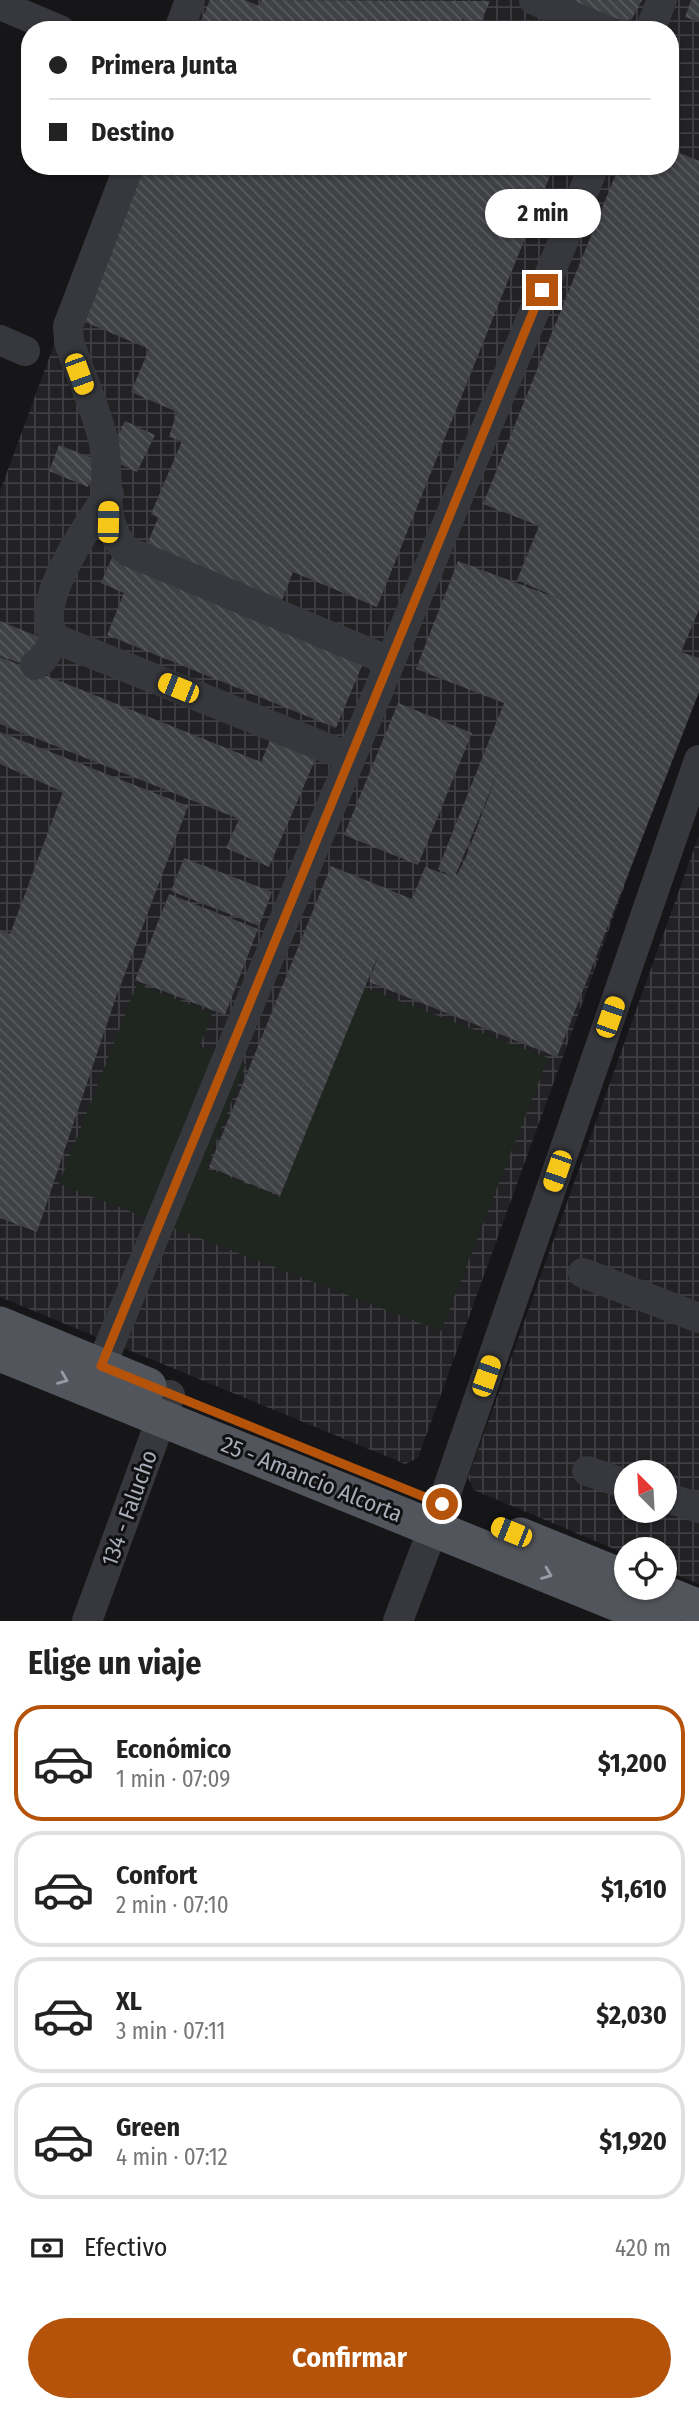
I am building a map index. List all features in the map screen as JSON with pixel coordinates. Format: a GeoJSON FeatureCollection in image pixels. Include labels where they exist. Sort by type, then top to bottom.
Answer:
{"type":"FeatureCollection","features":[{"type":"Feature","properties":{"kind":"main road"},"geometry":{"type":"LineString","coordinates":[[0,1325],[101,1366],[166,1407]]}},
{"type":"Feature","properties":{"kind":"main road"},"geometry":{"type":"LineString","coordinates":[[0,1353],[166,1407],[438,1517],[662,1621]]}},
{"type":"Feature","properties":{"kind":"main road"},"geometry":{"type":"LineString","coordinates":[[438,1517],[614,1575]]}},
{"type":"Feature","properties":{"kind":"main road"},"geometry":{"type":"LineString","coordinates":[[677,1599],[699,1608]]}},
{"type":"Feature","properties":{"kind":"street"},"geometry":{"type":"LineString","coordinates":[[182,21],[190,0]]}},
{"type":"Feature","properties":{"kind":"street"},"geometry":{"type":"LineString","coordinates":[[534,0],[584,21]]}},
{"type":"Feature","properties":{"kind":"street"},"geometry":{"type":"LineString","coordinates":[[654,21],[662,0]]}},
{"type":"Feature","properties":{"kind":"street"},"geometry":{"type":"LineString","coordinates":[[0,5],[38,21]]}},
{"type":"Feature","properties":{"kind":"street"},"geometry":{"type":"LineString","coordinates":[[126,175],[68,326],[69,342],[103,440],[109,494],[108,522],[116,541],[127,551],[389,661]]}},
{"type":"Feature","properties":{"kind":"street"},"geometry":{"type":"LineString","coordinates":[[101,1366],[590,175]]}},
{"type":"Feature","properties":{"kind":"street"},"geometry":{"type":"LineString","coordinates":[[109,494],[59,578],[50,604],[49,623],[57,639],[349,757]]}},
{"type":"Feature","properties":{"kind":"street"},"geometry":{"type":"LineString","coordinates":[[35,665],[57,639]]}},
{"type":"Feature","properties":{"kind":"street"},"geometry":{"type":"LineString","coordinates":[[398,1621],[438,1517],[699,760]]}},
{"type":"Feature","properties":{"kind":"street"},"geometry":{"type":"LineString","coordinates":[[583,1273],[699,1318]]}},
{"type":"Feature","properties":{"kind":"street","name":"134 - Falucho"},"geometry":{"type":"LineString","coordinates":[[87,1621],[166,1407]]}},
{"type":"Feature","properties":{"kind":"street"},"geometry":{"type":"LineString","coordinates":[[587,1471],[614,1480]]}},
{"type":"Feature","properties":{"kind":"street"},"geometry":{"type":"LineString","coordinates":[[677,1501],[699,1508]]}},
{"type":"Feature","properties":{"kind":"shaded area"},"geometry":{"type":"Polygon","coordinates":[[[181,0],[699,0],[699,680],[418,1458],[405,1464],[0,1297],[0,491],[117,175],[679,175],[679,21],[173,21],[181,0]]]}},
{"type":"Feature","properties":{"kind":"shaded area"},"geometry":{"type":"Polygon","coordinates":[[[699,835],[699,1584],[677,1575],[677,1537],[614,1537],[614,1549],[474,1490],[468,1478],[699,835]]]}},
{"type":"Feature","properties":{"kind":"shaded area"},"geometry":{"type":"Polygon","coordinates":[[[137,984],[212,1013],[200,1046],[246,1064],[206,1168],[280,1197],[363,987],[548,1058],[441,1331],[59,1184],[137,984]]]}},
{"type":"Feature","properties":{"kind":"building"},"geometry":{"type":"Polygon","coordinates":[[[210,0],[245,0],[259,6],[261,0],[490,1],[481,21],[201,21],[210,0]]]}},
{"type":"Feature","properties":{"kind":"building"},"geometry":{"type":"Polygon","coordinates":[[[563,0],[642,0],[632,19],[623,21],[563,0]]]}},
{"type":"Feature","properties":{"kind":"building"},"geometry":{"type":"Polygon","coordinates":[[[691,0],[699,0],[699,22],[685,17],[691,0]]]}},
{"type":"Feature","properties":{"kind":"building"},"geometry":{"type":"Polygon","coordinates":[[[679,153],[699,161],[699,610],[681,652],[699,658],[699,692],[557,1057],[369,982],[379,953],[280,1196],[209,1167],[331,866],[412,899],[425,867],[453,877],[438,869],[504,703],[416,669],[458,561],[562,600],[517,580],[539,526],[483,504],[615,175],[679,175],[679,153]],[[497,774],[456,874],[466,857],[497,774]]]}},
{"type":"Feature","properties":{"kind":"building"},"geometry":{"type":"Polygon","coordinates":[[[137,175],[550,175],[377,607],[293,572],[279,608],[143,554],[158,518],[151,514],[182,441],[169,437],[177,412],[131,392],[149,349],[76,318],[137,175]]]}},
{"type":"Feature","properties":{"kind":"building"},"geometry":{"type":"Polygon","coordinates":[[[125,421],[155,435],[137,472],[107,458],[125,421]]]}},
{"type":"Feature","properties":{"kind":"building"},"geometry":{"type":"Polygon","coordinates":[[[59,445],[99,461],[88,487],[49,471],[59,445]]]}},
{"type":"Feature","properties":{"kind":"building"},"geometry":{"type":"Polygon","coordinates":[[[113,555],[364,661],[336,728],[107,635],[124,593],[101,583],[113,555]]]}},
{"type":"Feature","properties":{"kind":"building"},"geometry":{"type":"Polygon","coordinates":[[[0,621],[39,637],[28,666],[0,656],[0,621]]]}},
{"type":"Feature","properties":{"kind":"building"},"geometry":{"type":"Polygon","coordinates":[[[0,657],[261,762],[273,733],[319,751],[269,867],[226,848],[239,819],[0,724],[0,657]]]}},
{"type":"Feature","properties":{"kind":"building"},"geometry":{"type":"Polygon","coordinates":[[[398,703],[472,733],[418,865],[344,835],[398,703]]]}},
{"type":"Feature","properties":{"kind":"building"},"geometry":{"type":"Polygon","coordinates":[[[0,732],[188,806],[115,1000],[37,1232],[0,1218],[0,930],[10,934],[63,792],[0,764],[0,732]]]}},
{"type":"Feature","properties":{"kind":"building"},"geometry":{"type":"Polygon","coordinates":[[[184,858],[272,892],[259,926],[171,891],[184,858]]]}},
{"type":"Feature","properties":{"kind":"building"},"geometry":{"type":"Polygon","coordinates":[[[169,894],[258,929],[225,1015],[135,980],[169,894]]]}},
{"type":"Feature","properties":{"kind":"route"},"geometry":{"type":"LineString","coordinates":[[442,1504],[101,1366],[542,290]]}}]}
